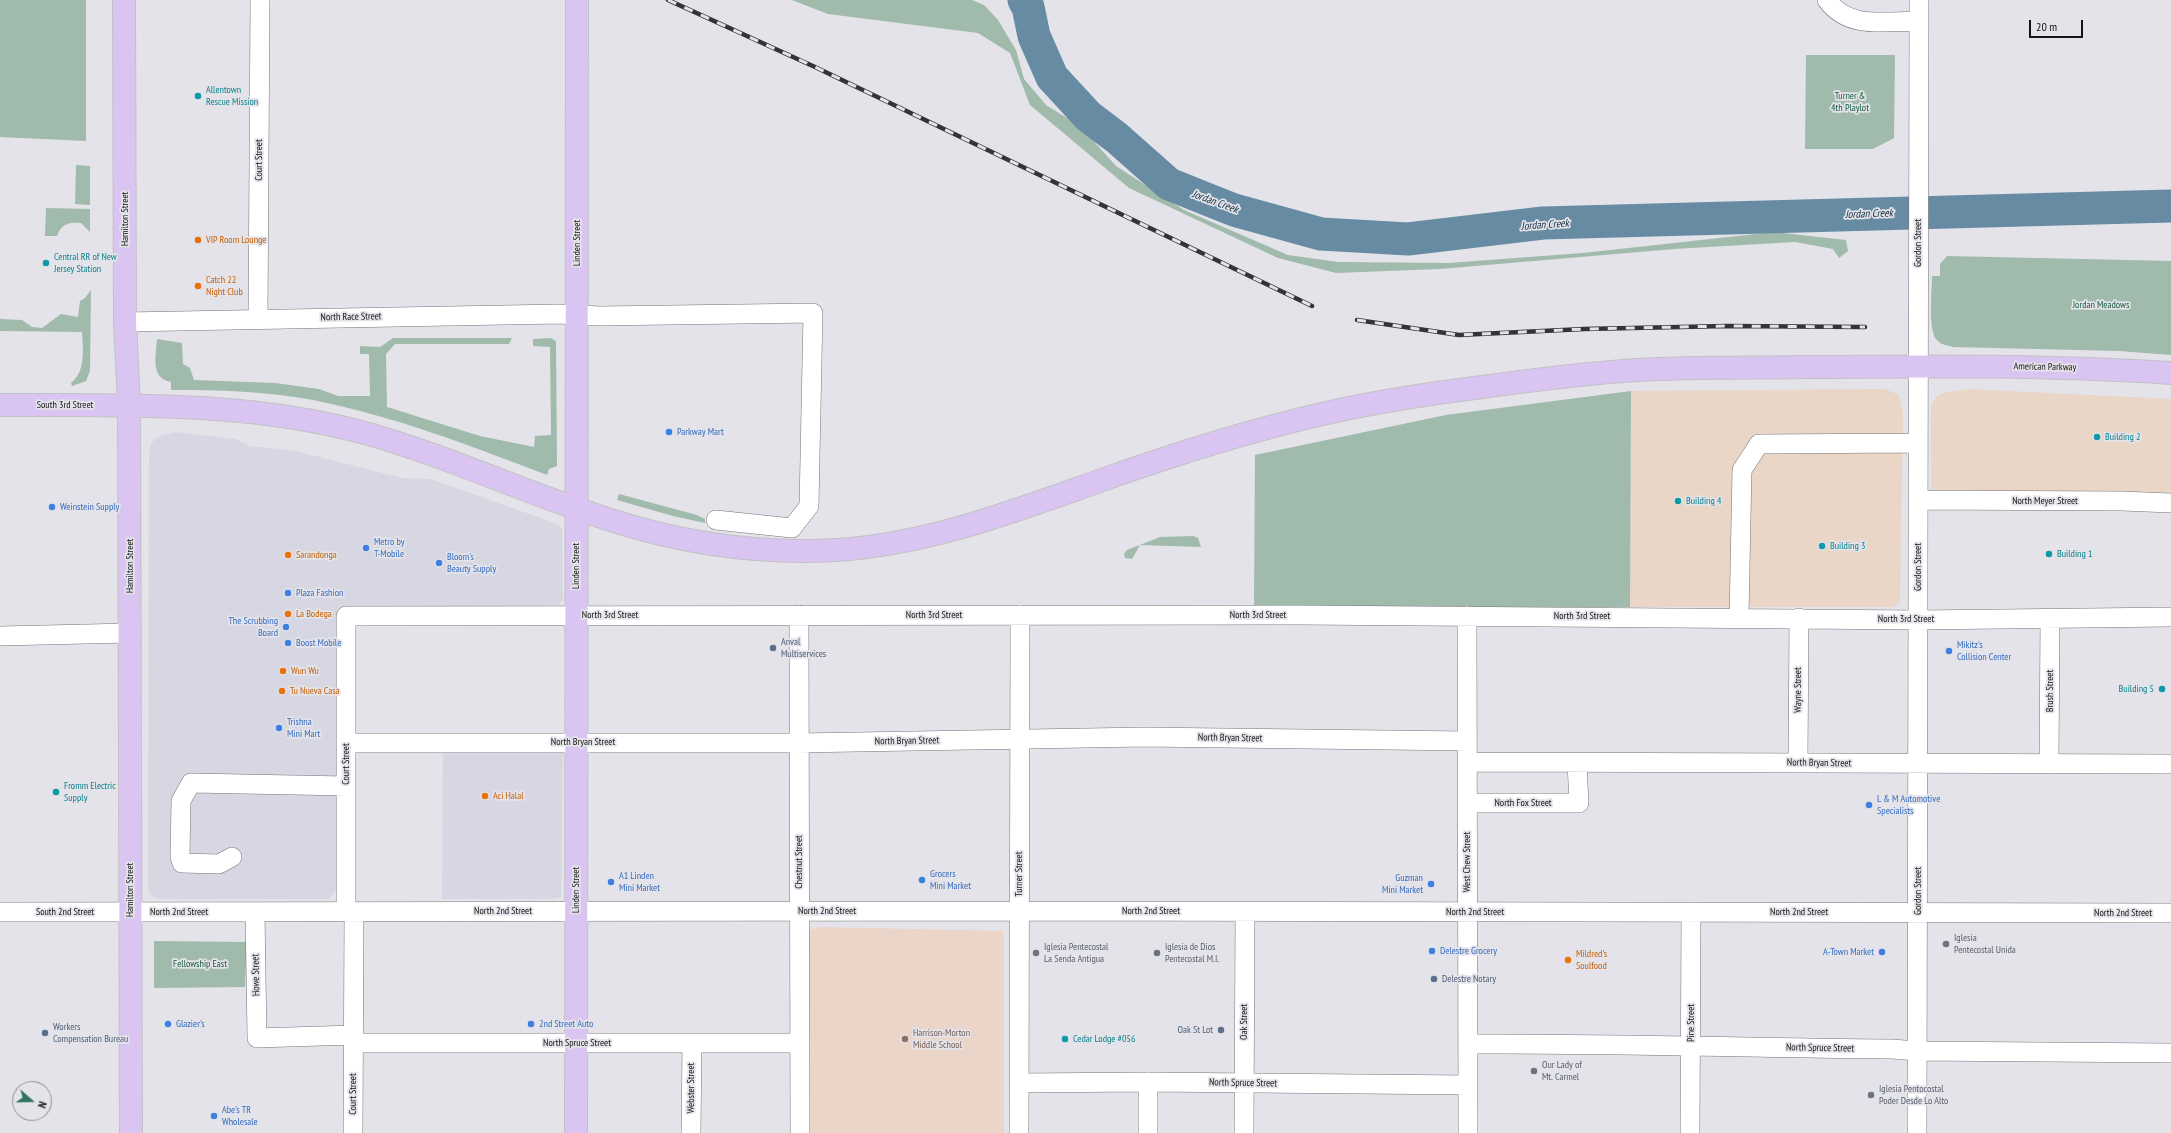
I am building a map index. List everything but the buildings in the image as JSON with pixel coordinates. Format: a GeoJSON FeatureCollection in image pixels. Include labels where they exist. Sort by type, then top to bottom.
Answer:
{"type":"FeatureCollection","features":[{"type":"Feature","properties":{"kind":"main road","name":"Hamilton Street"},"geometry":{"type":"LineString","coordinates":[[124,0],[125,322],[129,405],[131,1133]]}},
{"type":"Feature","properties":{"kind":"main road","name":"Linden Street"},"geometry":{"type":"LineString","coordinates":[[576,1133],[576,509],[578,315],[577,0]]}},
{"type":"Feature","properties":{"kind":"main road","name":"American Parkway"},"geometry":{"type":"LineString","coordinates":[[576,509],[629,526],[716,544],[800,551],[872,547],[927,537],[985,521],[1243,433],[1387,400],[1568,375],[1640,370],[1918,366],[2087,368],[2171,373]]}},
{"type":"Feature","properties":{"kind":"main road","name":"South 3rd Street"},"geometry":{"type":"LineString","coordinates":[[0,405],[129,405],[262,413],[304,419],[358,432],[457,464],[576,509]]}},
{"type":"Feature","properties":{"kind":"street","name":"Court Street"},"geometry":{"type":"LineString","coordinates":[[258,319],[260,0]]}},
{"type":"Feature","properties":{"kind":"street"},"geometry":{"type":"LineString","coordinates":[[1827,0],[1834,9],[1844,17],[1858,22],[1918,21]]}},
{"type":"Feature","properties":{"kind":"street","name":"Gordon Street"},"geometry":{"type":"LineString","coordinates":[[1917,1133],[1918,0]]}},
{"type":"Feature","properties":{"kind":"street","name":"North Race Street"},"geometry":{"type":"LineString","coordinates":[[125,322],[578,315],[813,314],[809,506],[792,528],[716,520]]}},
{"type":"Feature","properties":{"kind":"street"},"geometry":{"type":"LineString","coordinates":[[1739,617],[1742,470],[1759,444],[1918,443]]}},
{"type":"Feature","properties":{"kind":"street","name":"North Meyer Street"},"geometry":{"type":"LineString","coordinates":[[1918,500],[2122,501],[2171,503]]}},
{"type":"Feature","properties":{"kind":"street","name":"Chestnut Street"},"geometry":{"type":"LineString","coordinates":[[800,615],[800,1133]]}},
{"type":"Feature","properties":{"kind":"street","name":"Turner Street"},"geometry":{"type":"LineString","coordinates":[[1019,1133],[1020,615]]}},
{"type":"Feature","properties":{"kind":"street","name":"Court Street"},"geometry":{"type":"LineString","coordinates":[[346,616],[346,786],[354,1039],[353,1133]]}},
{"type":"Feature","properties":{"kind":"street","name":"North 3rd Street"},"geometry":{"type":"LineString","coordinates":[[346,616],[1467,616],[1739,617],[1918,620],[2171,617]]}},
{"type":"Feature","properties":{"kind":"street","name":"West Chew Street"},"geometry":{"type":"LineString","coordinates":[[1467,616],[1468,1133]]}},
{"type":"Feature","properties":{"kind":"street","name":"Wayne Street"},"geometry":{"type":"LineString","coordinates":[[1798,763],[1799,618]]}},
{"type":"Feature","properties":{"kind":"street","name":"Brush Street"},"geometry":{"type":"LineString","coordinates":[[2049,764],[2050,618]]}},
{"type":"Feature","properties":{"kind":"street"},"geometry":{"type":"LineString","coordinates":[[0,636],[130,633]]}},
{"type":"Feature","properties":{"kind":"street","name":"North Bryan Street"},"geometry":{"type":"LineString","coordinates":[[346,742],[799,743],[1144,737],[1467,741]]}},
{"type":"Feature","properties":{"kind":"street","name":"North Bryan Street"},"geometry":{"type":"LineString","coordinates":[[1467,762],[2171,764]]}},
{"type":"Feature","properties":{"kind":"street","name":"North Fox Street"},"geometry":{"type":"LineString","coordinates":[[1467,803],[1579,803],[1577,763]]}},
{"type":"Feature","properties":{"kind":"street"},"geometry":{"type":"LineString","coordinates":[[232,856],[219,864],[182,862],[180,857],[181,801],[191,783],[346,786]]}},
{"type":"Feature","properties":{"kind":"street","name":"North 2nd Street"},"geometry":{"type":"LineString","coordinates":[[130,912],[1245,911],[2171,913]]}},
{"type":"Feature","properties":{"kind":"street","name":"Oak Street"},"geometry":{"type":"LineString","coordinates":[[1244,1133],[1245,911]]}},
{"type":"Feature","properties":{"kind":"street","name":"South 2nd Street"},"geometry":{"type":"LineString","coordinates":[[0,912],[130,912]]}},
{"type":"Feature","properties":{"kind":"street","name":"Howe Street"},"geometry":{"type":"LineString","coordinates":[[255,912],[257,1038]]}},
{"type":"Feature","properties":{"kind":"street","name":"Pine Street"},"geometry":{"type":"LineString","coordinates":[[1690,1133],[1691,912]]}},
{"type":"Feature","properties":{"kind":"street","name":"North Spruce Street"},"geometry":{"type":"LineString","coordinates":[[257,1038],[576,1043],[800,1043]]}},
{"type":"Feature","properties":{"kind":"street","name":"Webster Street"},"geometry":{"type":"LineString","coordinates":[[691,1133],[692,1043]]}},
{"type":"Feature","properties":{"kind":"street","name":"North Spruce Street"},"geometry":{"type":"LineString","coordinates":[[1468,1044],[1593,1043],[1690,1047],[1892,1049],[1917,1052],[2171,1053]]}},
{"type":"Feature","properties":{"kind":"street"},"geometry":{"type":"LineString","coordinates":[[1148,1082],[1148,1133]]}},
{"type":"Feature","properties":{"kind":"street","name":"North Spruce Street"},"geometry":{"type":"LineString","coordinates":[[1019,1083],[1148,1082],[1468,1085]]}},
{"type":"Feature","properties":{"kind":"shaded area"},"geometry":{"type":"Polygon","coordinates":[[[1885,389],[1899,395],[1903,414],[1900,602],[1893,607],[1630,607],[1631,391],[1885,389]]]}},
{"type":"Feature","properties":{"kind":"shaded area"},"geometry":{"type":"Polygon","coordinates":[[[1968,389],[2171,399],[2171,511],[1931,509],[1931,406],[1936,397],[1943,393],[1968,389]]]}},
{"type":"Feature","properties":{"kind":"shaded area"},"geometry":{"type":"Polygon","coordinates":[[[175,432],[235,439],[250,446],[296,451],[402,478],[431,479],[552,522],[562,528],[563,600],[558,605],[339,609],[337,890],[328,899],[159,899],[152,896],[148,889],[149,454],[151,443],[161,435],[175,432]]]}},
{"type":"Feature","properties":{"kind":"shaded area"},"geometry":{"type":"Polygon","coordinates":[[[443,747],[563,751],[561,897],[552,899],[442,899],[443,747]]]}},
{"type":"Feature","properties":{"kind":"shaded area","name":"Harrison-Morton Middle School"},"geometry":{"type":"Polygon","coordinates":[[[820,927],[1003,931],[1004,1133],[807,1133],[806,939],[809,930],[820,927]]]}},
{"type":"Feature","properties":{"kind":"green space"},"geometry":{"type":"Polygon","coordinates":[[[0,0],[86,0],[86,141],[0,137],[0,0]]]}},
{"type":"Feature","properties":{"kind":"green space"},"geometry":{"type":"Polygon","coordinates":[[[792,0],[972,0],[984,5],[998,20],[1016,50],[1024,79],[1046,105],[1080,126],[1116,166],[1184,210],[1288,255],[1338,262],[1449,263],[1583,253],[1774,232],[1846,240],[1848,251],[1839,258],[1833,249],[1795,242],[1674,249],[1440,269],[1336,273],[1278,258],[1129,188],[1030,105],[1010,53],[978,33],[828,14],[792,0]]]}},
{"type":"Feature","properties":{"kind":"green space","name":"Turner & 4th Playlot"},"geometry":{"type":"Polygon","coordinates":[[[1806,55],[1895,55],[1894,138],[1873,149],[1805,149],[1806,55]]]}},
{"type":"Feature","properties":{"kind":"green space"},"geometry":{"type":"Polygon","coordinates":[[[76,165],[90,166],[90,205],[75,204],[76,165]]]}},
{"type":"Feature","properties":{"kind":"green space"},"geometry":{"type":"Polygon","coordinates":[[[46,208],[90,209],[90,232],[81,223],[73,223],[63,226],[57,236],[45,236],[46,208]]]}},
{"type":"Feature","properties":{"kind":"green space","name":"Jordan Meadows"},"geometry":{"type":"Polygon","coordinates":[[[1947,256],[2171,261],[2171,355],[2119,351],[1953,347],[1942,344],[1936,339],[1932,326],[1932,276],[1940,276],[1940,264],[1947,256]]]}},
{"type":"Feature","properties":{"kind":"green space"},"geometry":{"type":"Polygon","coordinates":[[[91,290],[90,371],[86,381],[72,386],[71,383],[76,378],[81,366],[83,353],[82,332],[0,331],[0,319],[22,320],[32,327],[42,328],[61,314],[78,317],[80,301],[85,298],[91,290]]]}},
{"type":"Feature","properties":{"kind":"green space"},"geometry":{"type":"Polygon","coordinates":[[[393,338],[512,338],[509,344],[395,344],[386,354],[387,407],[480,436],[534,447],[535,436],[551,435],[550,347],[533,346],[533,339],[551,338],[556,341],[557,466],[549,469],[547,475],[403,423],[373,414],[313,400],[242,392],[171,390],[171,382],[164,380],[157,371],[155,359],[157,339],[182,343],[183,364],[190,368],[194,380],[275,383],[319,389],[338,396],[370,396],[369,354],[360,354],[360,346],[380,347],[393,338]]]}},
{"type":"Feature","properties":{"kind":"green space"},"geometry":{"type":"Polygon","coordinates":[[[1631,391],[1630,607],[1254,607],[1255,455],[1446,415],[1631,391]]]}},
{"type":"Feature","properties":{"kind":"green space"},"geometry":{"type":"Polygon","coordinates":[[[619,494],[697,515],[705,519],[705,523],[673,516],[617,500],[619,494]]]}},
{"type":"Feature","properties":{"kind":"green space"},"geometry":{"type":"Polygon","coordinates":[[[1193,536],[1198,538],[1201,547],[1140,545],[1132,559],[1125,558],[1124,554],[1127,550],[1160,537],[1193,536]]]}},
{"type":"Feature","properties":{"kind":"green space","name":"Fellowship East"},"geometry":{"type":"Polygon","coordinates":[[[154,941],[247,942],[245,987],[154,988],[154,941]]]}},
{"type":"Feature","properties":{"kind":"waterway","name":"Jordan Creek"},"geometry":{"type":"LineString","coordinates":[[1024,0],[1028,7],[1034,36],[1052,77],[1088,116],[1117,138],[1169,184],[1234,210],[1321,234],[1408,239],[1543,223],[2171,206]]}},
{"type":"Feature","properties":{"kind":"railway"},"geometry":{"type":"LineString","coordinates":[[668,0],[815,67],[1312,306]]}},
{"type":"Feature","properties":{"kind":"railway"},"geometry":{"type":"LineString","coordinates":[[1357,320],[1459,335],[1584,329],[1727,326],[1865,327]]}},
{"type":"Feature","properties":{"kind":"place","name":"Allentown Rescue Mission"},"geometry":{"type":"Point","coordinates":[198,96]}},
{"type":"Feature","properties":{"kind":"place","name":"VIP Room Lounge"},"geometry":{"type":"Point","coordinates":[198,240]}},
{"type":"Feature","properties":{"kind":"place","name":"Central RR of New Jersey Station"},"geometry":{"type":"Point","coordinates":[46,263]}},
{"type":"Feature","properties":{"kind":"place","name":"Catch 22 Night Club"},"geometry":{"type":"Point","coordinates":[198,286]}},
{"type":"Feature","properties":{"kind":"place","name":"Parkway Mart"},"geometry":{"type":"Point","coordinates":[669,432]}},
{"type":"Feature","properties":{"kind":"place","name":"Building 2"},"geometry":{"type":"Point","coordinates":[2097,437]}},
{"type":"Feature","properties":{"kind":"place","name":"Building 4"},"geometry":{"type":"Point","coordinates":[1678,501]}},
{"type":"Feature","properties":{"kind":"place","name":"Weinstein Supply"},"geometry":{"type":"Point","coordinates":[52,507]}},
{"type":"Feature","properties":{"kind":"place","name":"Building 3"},"geometry":{"type":"Point","coordinates":[1822,546]}},
{"type":"Feature","properties":{"kind":"place","name":"Metro by T-Mobile"},"geometry":{"type":"Point","coordinates":[366,548]}},
{"type":"Feature","properties":{"kind":"place","name":"Building 1"},"geometry":{"type":"Point","coordinates":[2049,554]}},
{"type":"Feature","properties":{"kind":"place","name":"Sarandonga"},"geometry":{"type":"Point","coordinates":[288,555]}},
{"type":"Feature","properties":{"kind":"place","name":"Bloom's Beauty Supply"},"geometry":{"type":"Point","coordinates":[439,563]}},
{"type":"Feature","properties":{"kind":"place","name":"Plaza Fashion"},"geometry":{"type":"Point","coordinates":[288,593]}},
{"type":"Feature","properties":{"kind":"place","name":"La Bodega"},"geometry":{"type":"Point","coordinates":[288,614]}},
{"type":"Feature","properties":{"kind":"place","name":"The Scrubbing Board"},"geometry":{"type":"Point","coordinates":[286,627]}},
{"type":"Feature","properties":{"kind":"place","name":"Boost Mobile"},"geometry":{"type":"Point","coordinates":[288,643]}},
{"type":"Feature","properties":{"kind":"place","name":"Anval Multiservices"},"geometry":{"type":"Point","coordinates":[773,648]}},
{"type":"Feature","properties":{"kind":"place","name":"Mikitz's Collision Center"},"geometry":{"type":"Point","coordinates":[1949,651]}},
{"type":"Feature","properties":{"kind":"place","name":"Wun Wu"},"geometry":{"type":"Point","coordinates":[283,671]}},
{"type":"Feature","properties":{"kind":"place","name":"Building 5"},"geometry":{"type":"Point","coordinates":[2162,689]}},
{"type":"Feature","properties":{"kind":"place","name":"Tu Nueva Casa"},"geometry":{"type":"Point","coordinates":[282,691]}},
{"type":"Feature","properties":{"kind":"place","name":"Trishna Mini Mart"},"geometry":{"type":"Point","coordinates":[279,728]}},
{"type":"Feature","properties":{"kind":"place","name":"Fromm Electric Supply"},"geometry":{"type":"Point","coordinates":[56,792]}},
{"type":"Feature","properties":{"kind":"place","name":"Aci Halal"},"geometry":{"type":"Point","coordinates":[485,796]}},
{"type":"Feature","properties":{"kind":"place","name":"L & M Automotive Specialists"},"geometry":{"type":"Point","coordinates":[1869,805]}},
{"type":"Feature","properties":{"kind":"place","name":"Grocers Mini Market"},"geometry":{"type":"Point","coordinates":[922,880]}},
{"type":"Feature","properties":{"kind":"place","name":"A1 Linden Mini Market"},"geometry":{"type":"Point","coordinates":[611,882]}},
{"type":"Feature","properties":{"kind":"place","name":"Guzman Mini Market"},"geometry":{"type":"Point","coordinates":[1431,884]}},
{"type":"Feature","properties":{"kind":"place","name":"Iglesia Pentecostal Unida"},"geometry":{"type":"Point","coordinates":[1946,944]}},
{"type":"Feature","properties":{"kind":"place","name":"Delestre Grocery"},"geometry":{"type":"Point","coordinates":[1432,951]}},
{"type":"Feature","properties":{"kind":"place","name":"A-Town Market"},"geometry":{"type":"Point","coordinates":[1882,952]}},
{"type":"Feature","properties":{"kind":"place","name":"Iglesia Pentecostal La Senda Antigua"},"geometry":{"type":"Point","coordinates":[1036,953]}},
{"type":"Feature","properties":{"kind":"place","name":"Iglesia de Dios Pentecostal M.I."},"geometry":{"type":"Point","coordinates":[1157,953]}},
{"type":"Feature","properties":{"kind":"place","name":"Mildred's Soulfood"},"geometry":{"type":"Point","coordinates":[1568,960]}},
{"type":"Feature","properties":{"kind":"place","name":"Delestre Notary"},"geometry":{"type":"Point","coordinates":[1434,979]}},
{"type":"Feature","properties":{"kind":"place","name":"Glazier's"},"geometry":{"type":"Point","coordinates":[168,1024]}},
{"type":"Feature","properties":{"kind":"place","name":"2nd Street Auto"},"geometry":{"type":"Point","coordinates":[531,1024]}},
{"type":"Feature","properties":{"kind":"place","name":"Oak St Lot"},"geometry":{"type":"Point","coordinates":[1221,1030]}},
{"type":"Feature","properties":{"kind":"place","name":"Workers Compensation Bureau"},"geometry":{"type":"Point","coordinates":[45,1033]}},
{"type":"Feature","properties":{"kind":"place","name":"Harrison-Morton Middle School"},"geometry":{"type":"Point","coordinates":[905,1039]}},
{"type":"Feature","properties":{"kind":"place","name":"Cedar Lodge #056"},"geometry":{"type":"Point","coordinates":[1065,1039]}},
{"type":"Feature","properties":{"kind":"place","name":"Our Lady of Mt. Carmel"},"geometry":{"type":"Point","coordinates":[1534,1071]}},
{"type":"Feature","properties":{"kind":"place","name":"Iglesia Pentocostal Poder Desde Lo Alto"},"geometry":{"type":"Point","coordinates":[1871,1095]}},
{"type":"Feature","properties":{"kind":"place","name":"Abe's TR Wholesale"},"geometry":{"type":"Point","coordinates":[214,1116]}}]}
